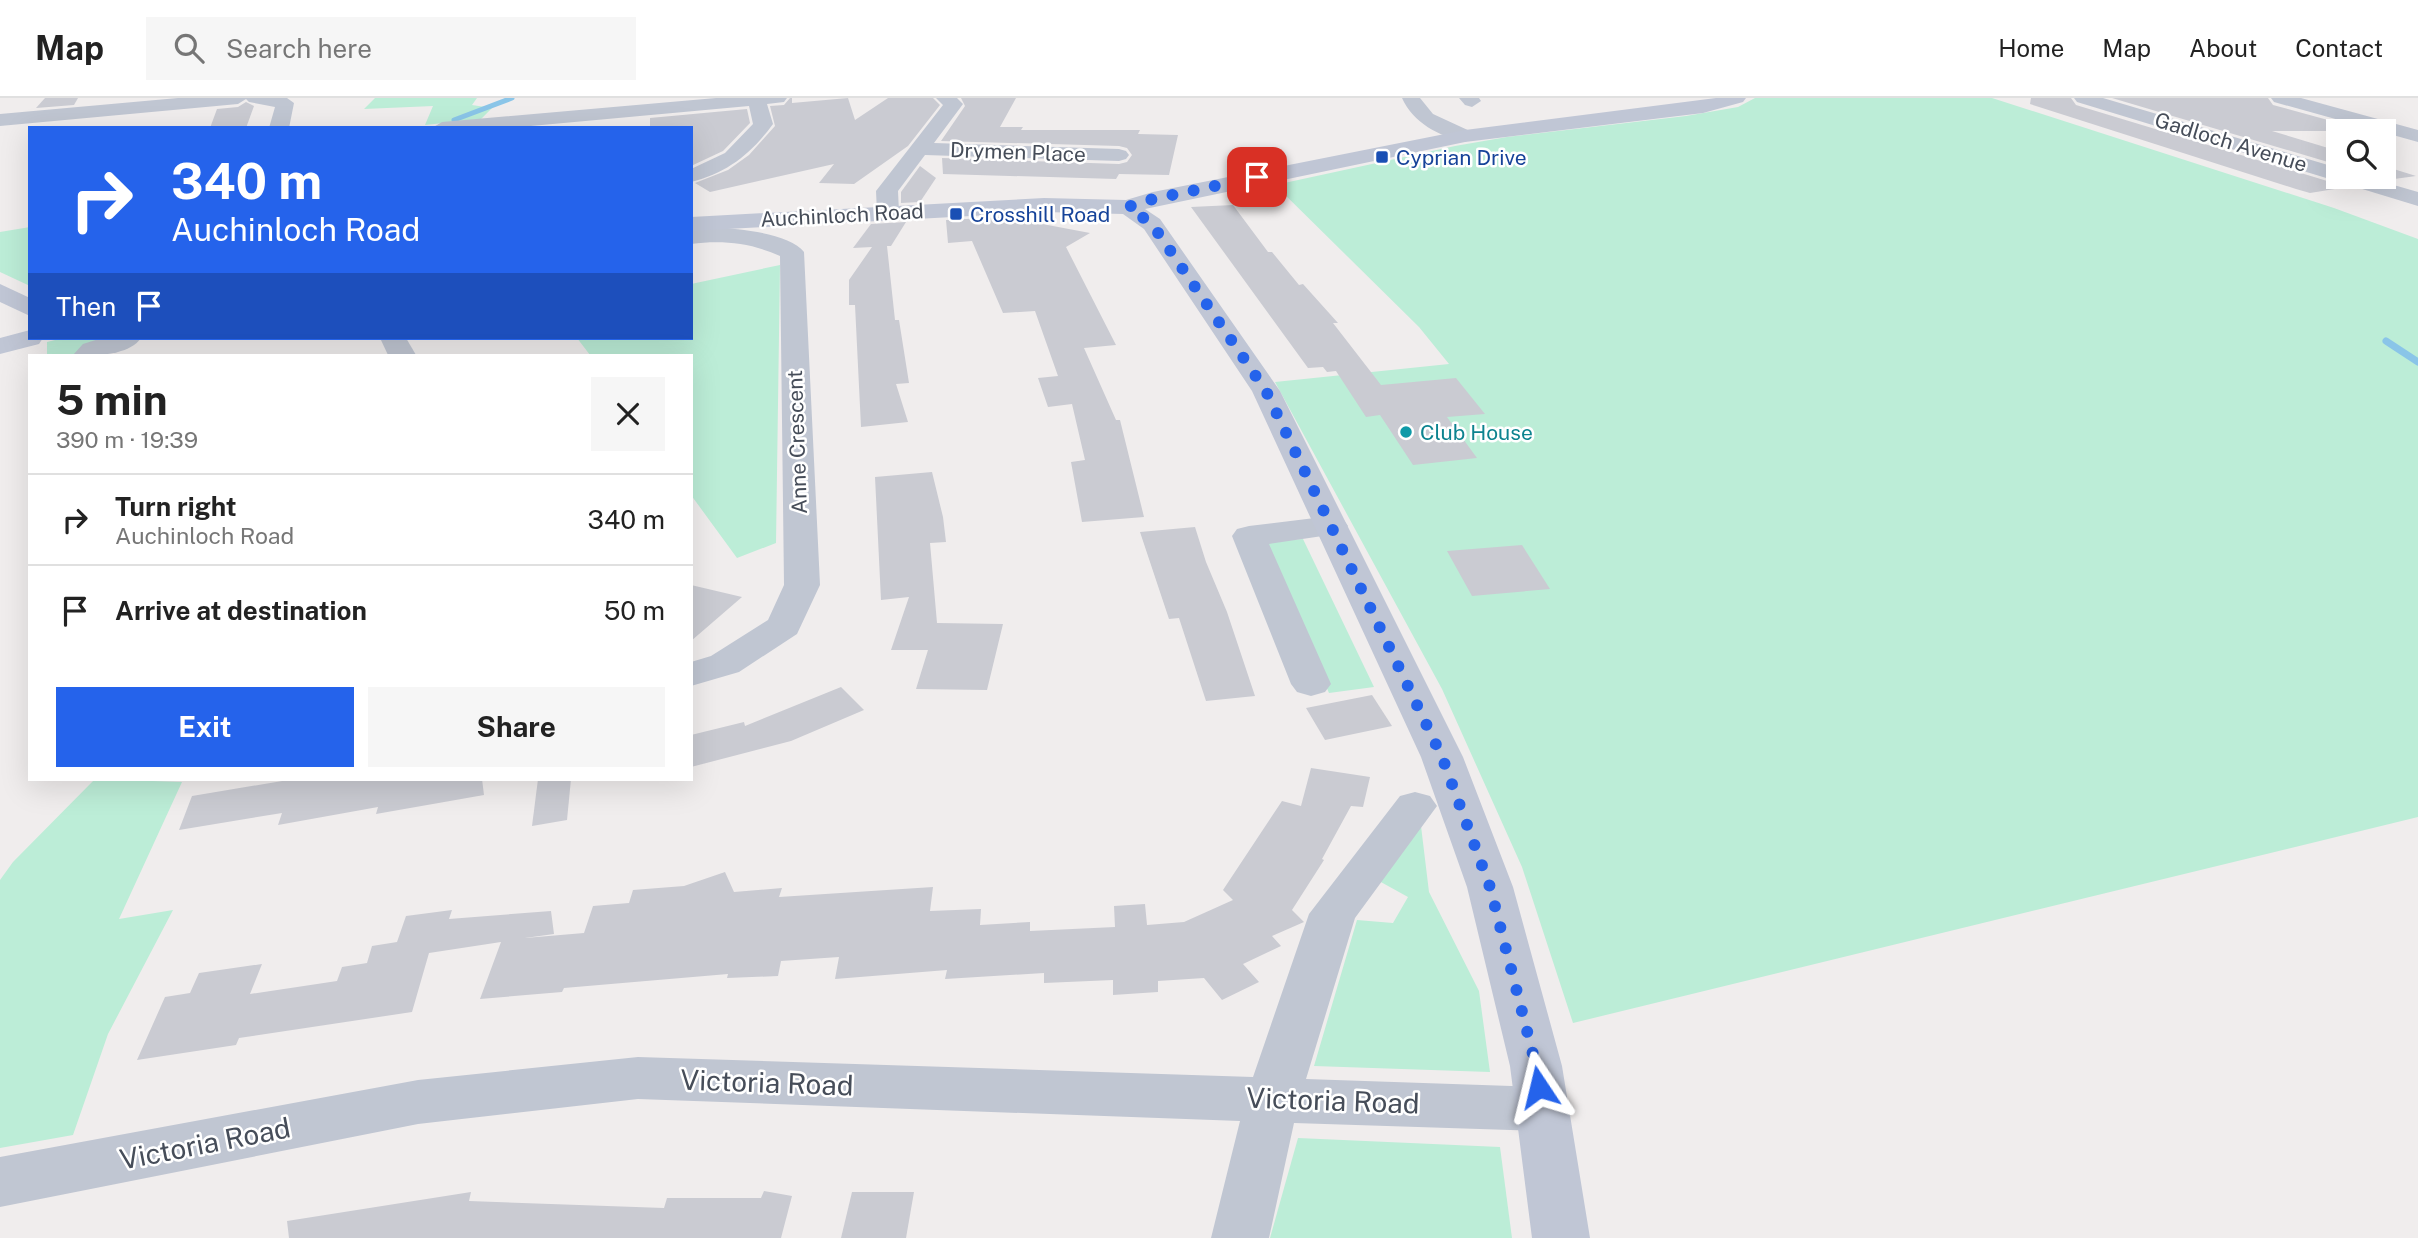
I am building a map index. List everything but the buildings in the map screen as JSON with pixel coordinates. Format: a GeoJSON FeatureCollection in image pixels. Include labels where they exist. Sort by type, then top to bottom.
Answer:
{"type":"FeatureCollection","features":[{"type":"Feature","properties":{"kind":"main road","name":"Auchinloch Road"},"geometry":{"type":"LineString","coordinates":[[693,224],[1044,205],[1128,207],[1153,199],[1465,136],[1703,107],[1737,98]]}},
{"type":"Feature","properties":{"kind":"main road"},"geometry":{"type":"LineString","coordinates":[[1128,207],[1152,224],[1266,391],[1442,757],[1490,887],[1536,1066],[1561,1238]]}},
{"type":"Feature","properties":{"kind":"main road"},"geometry":{"type":"LineString","coordinates":[[0,292],[28,307]]}},
{"type":"Feature","properties":{"kind":"main road"},"geometry":{"type":"LineString","coordinates":[[0,346],[28,339]]}},
{"type":"Feature","properties":{"kind":"street"},"geometry":{"type":"LineString","coordinates":[[0,120],[238,98]]}},
{"type":"Feature","properties":{"kind":"street"},"geometry":{"type":"LineString","coordinates":[[255,98],[285,103],[279,126]]}},
{"type":"Feature","properties":{"kind":"street"},"geometry":{"type":"LineString","coordinates":[[487,126],[509,125],[617,105],[778,98]]}},
{"type":"Feature","properties":{"kind":"street"},"geometry":{"type":"LineString","coordinates":[[888,212],[887,191],[954,104],[945,98]]}},
{"type":"Feature","properties":{"kind":"street"},"geometry":{"type":"LineString","coordinates":[[1411,98],[1420,112],[1431,121],[1465,136]]}},
{"type":"Feature","properties":{"kind":"street","name":"Gadloch Avenue"},"geometry":{"type":"LineString","coordinates":[[2083,98],[2326,171]]}},
{"type":"Feature","properties":{"kind":"street"},"geometry":{"type":"LineString","coordinates":[[2280,98],[2418,136]]}},
{"type":"Feature","properties":{"kind":"street"},"geometry":{"type":"LineString","coordinates":[[693,175],[724,165],[753,138],[763,124],[757,100]]}},
{"type":"Feature","properties":{"kind":"street"},"geometry":{"type":"LineString","coordinates":[[103,126],[114,108]]}},
{"type":"Feature","properties":{"kind":"street","name":"Drymen Place"},"geometry":{"type":"LineString","coordinates":[[917,149],[1119,155]]}},
{"type":"Feature","properties":{"kind":"street"},"geometry":{"type":"LineString","coordinates":[[2384,189],[2418,199]]}},
{"type":"Feature","properties":{"kind":"street","name":"Anne Crescent"},"geometry":{"type":"LineString","coordinates":[[693,237],[737,235],[769,241],[792,253],[802,586],[785,626],[725,664],[693,673]]}},
{"type":"Feature","properties":{"kind":"street"},"geometry":{"type":"LineString","coordinates":[[88,354],[122,340]]}},
{"type":"Feature","properties":{"kind":"street"},"geometry":{"type":"LineString","coordinates":[[1311,684],[1250,536],[1331,526]]}},
{"type":"Feature","properties":{"kind":"street"},"geometry":{"type":"LineString","coordinates":[[1240,1238],[1272,1098],[1333,914],[1415,806]]}},
{"type":"Feature","properties":{"kind":"street","name":"Victoria Road"},"geometry":{"type":"LineString","coordinates":[[0,1182],[418,1102],[638,1078],[1542,1109]]}},
{"type":"Feature","properties":{"kind":"green space"},"geometry":{"type":"Polygon","coordinates":[[[375,98],[477,98],[472,105],[492,108],[481,119],[425,125],[433,106],[364,109],[375,98]]]}},
{"type":"Feature","properties":{"kind":"green space"},"geometry":{"type":"Polygon","coordinates":[[[1755,98],[1992,98],[2334,208],[2418,239],[2418,817],[1573,1023],[1522,867],[1442,689],[1275,382],[1449,364],[1419,327],[1275,185],[1455,146],[1507,137],[1686,116],[1738,107],[1755,98]]]}},
{"type":"Feature","properties":{"kind":"green space"},"geometry":{"type":"Polygon","coordinates":[[[28,227],[28,285],[0,272],[0,232],[28,227]]]}},
{"type":"Feature","properties":{"kind":"green space"},"geometry":{"type":"Polygon","coordinates":[[[780,265],[776,543],[737,558],[693,498],[693,354],[589,354],[579,340],[693,340],[693,284],[780,265]]]}},
{"type":"Feature","properties":{"kind":"green space"},"geometry":{"type":"Polygon","coordinates":[[[110,340],[83,349],[77,354],[47,354],[47,342],[110,340]]]}},
{"type":"Feature","properties":{"kind":"green space"},"geometry":{"type":"Polygon","coordinates":[[[1303,539],[1374,687],[1329,693],[1264,542],[1303,539]]]}},
{"type":"Feature","properties":{"kind":"green space"},"geometry":{"type":"Polygon","coordinates":[[[93,781],[182,782],[119,919],[173,910],[108,1034],[73,1135],[0,1148],[0,880],[13,862],[93,781]]]}},
{"type":"Feature","properties":{"kind":"green space"},"geometry":{"type":"Polygon","coordinates":[[[1421,826],[1429,892],[1479,991],[1490,1072],[1314,1066],[1357,920],[1393,923],[1408,897],[1379,881],[1421,826]]]}},
{"type":"Feature","properties":{"kind":"green space"},"geometry":{"type":"Polygon","coordinates":[[[1298,1138],[1500,1147],[1512,1238],[1270,1238],[1298,1138]]]}},
{"type":"Feature","properties":{"kind":"waterway"},"geometry":{"type":"LineString","coordinates":[[454,120],[512,98]]}},
{"type":"Feature","properties":{"kind":"waterway"},"geometry":{"type":"LineString","coordinates":[[2386,341],[2418,362]]}},
{"type":"Feature","properties":{"kind":"place","name":"Cyprian Drive"},"geometry":{"type":"Point","coordinates":[1382,157]}},
{"type":"Feature","properties":{"kind":"place","name":"Crosshill Road"},"geometry":{"type":"Point","coordinates":[956,214]}},
{"type":"Feature","properties":{"kind":"place","name":"Club House"},"geometry":{"type":"Point","coordinates":[1406,432]}},
{"type":"Feature","properties":{"kind":"route"},"geometry":{"type":"LineString","coordinates":[[1257,177],[1153,199],[1128,207],[1152,224],[1266,391],[1442,757],[1490,887],[1539,1087]]}}]}
